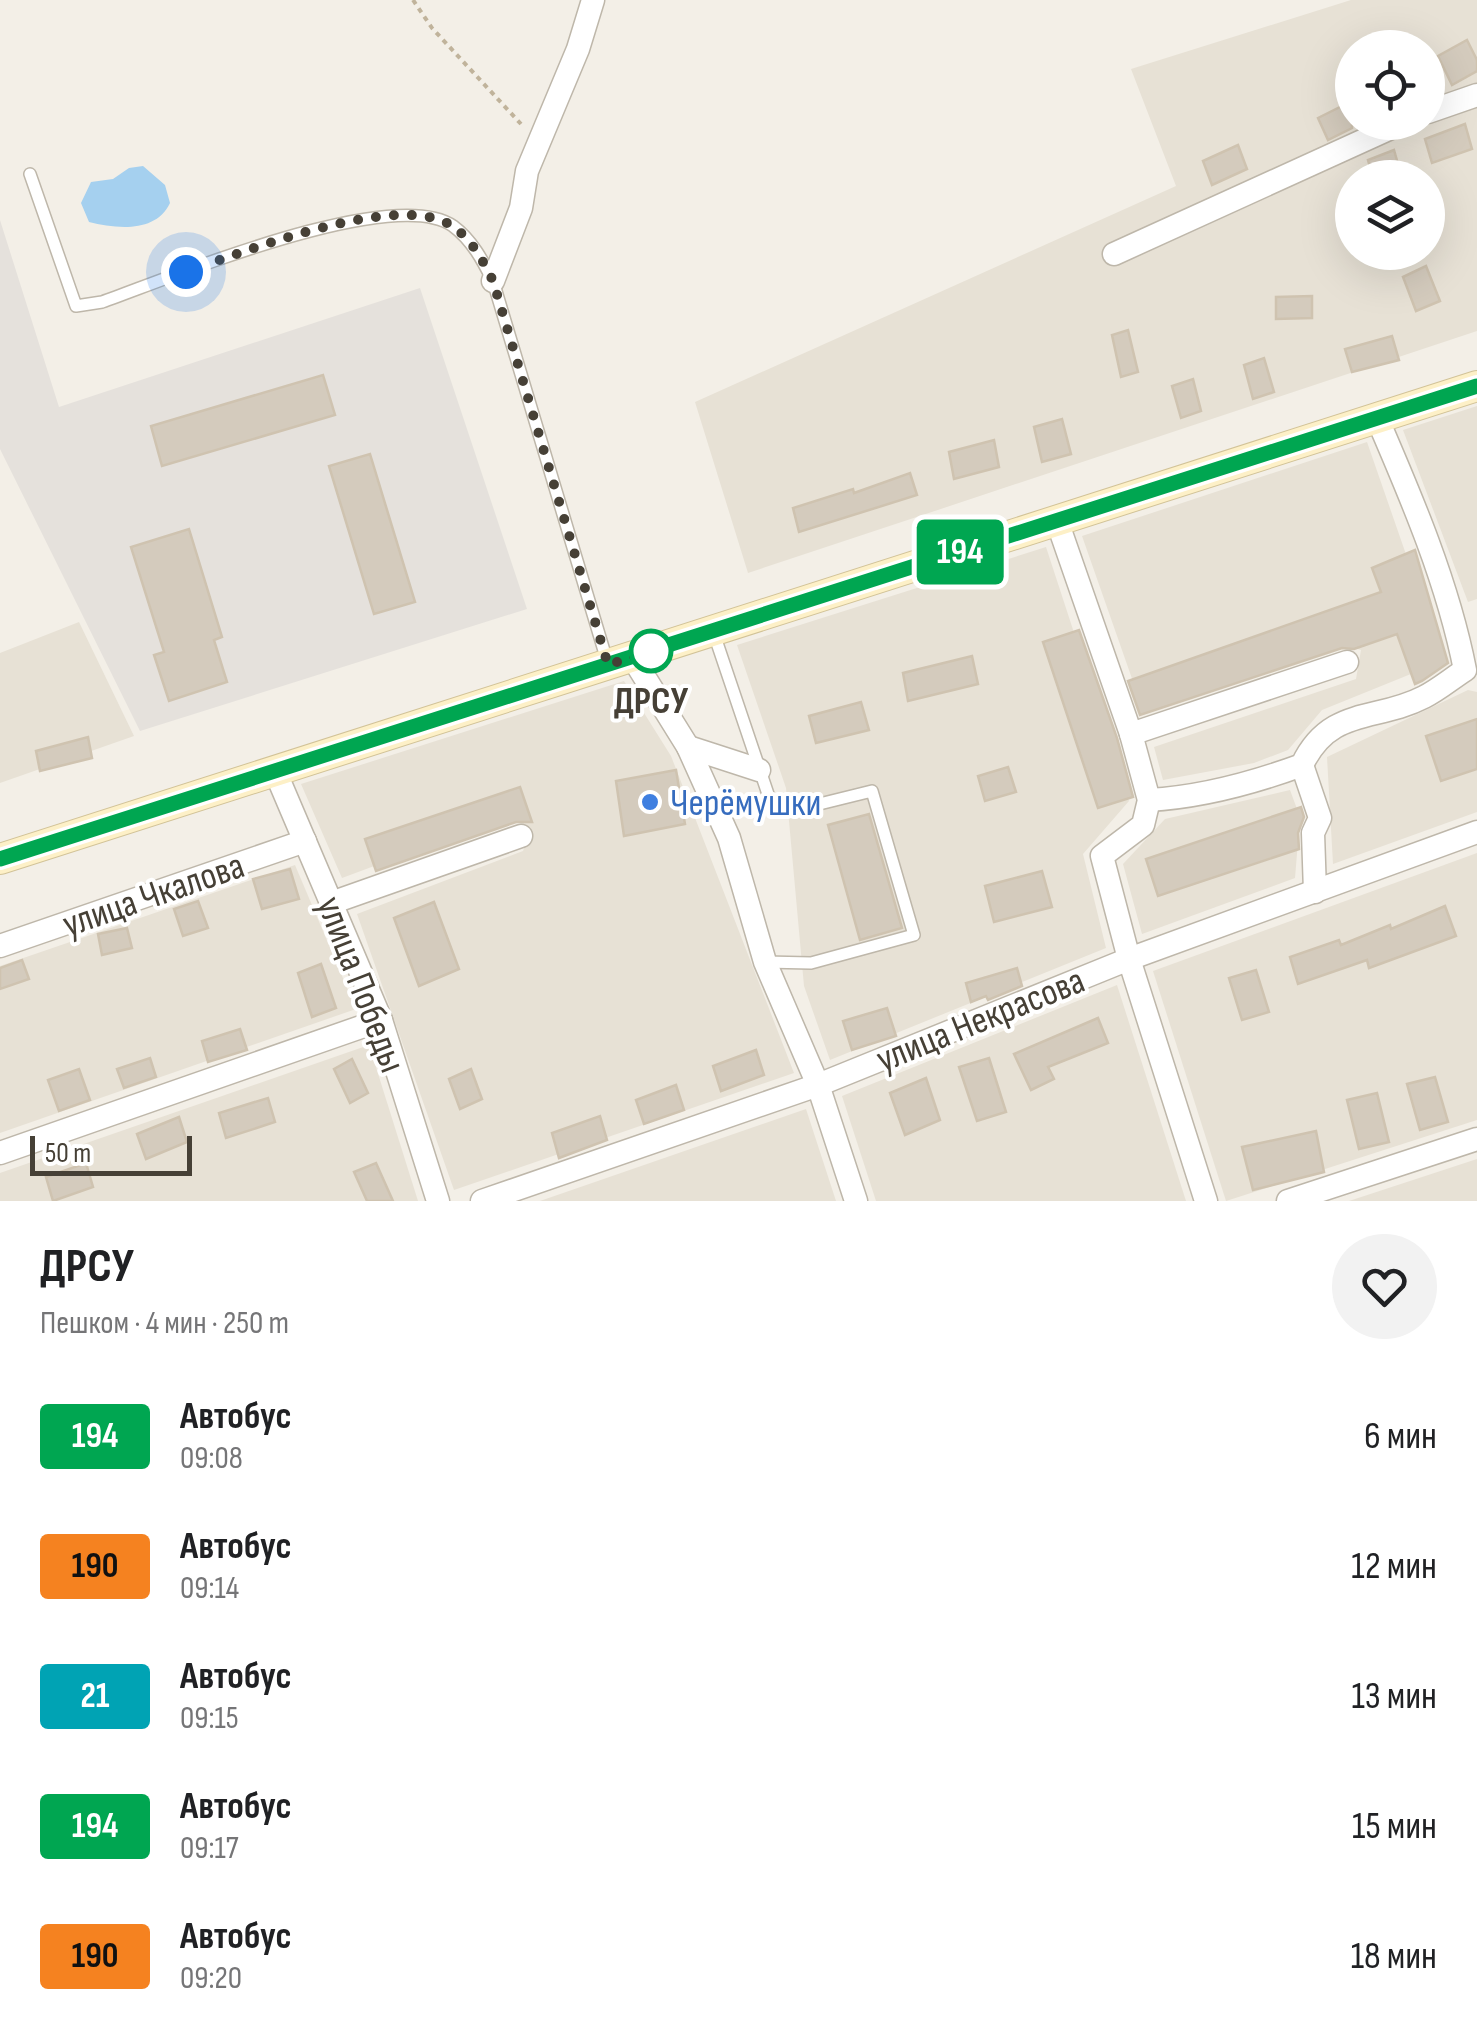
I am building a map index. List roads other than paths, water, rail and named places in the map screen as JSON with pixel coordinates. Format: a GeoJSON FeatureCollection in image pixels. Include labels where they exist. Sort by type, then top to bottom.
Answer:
{"type":"FeatureCollection","features":[{"type":"Feature","properties":{"kind":"main road"},"geometry":{"type":"LineString","coordinates":[[0,859],[1477,386]]}},
{"type":"Feature","properties":{"kind":"street"},"geometry":{"type":"LineString","coordinates":[[493,281],[521,208],[527,170],[578,49],[593,0]]}},
{"type":"Feature","properties":{"kind":"street"},"geometry":{"type":"LineString","coordinates":[[1445,106],[1477,95]]}},
{"type":"Feature","properties":{"kind":"street"},"geometry":{"type":"LineString","coordinates":[[1114,254],[1364,140]]}},
{"type":"Feature","properties":{"kind":"street"},"geometry":{"type":"LineString","coordinates":[[1149,800],[1260,781],[1302,765],[1312,745],[1332,727],[1423,698],[1471,671],[1466,623],[1378,418]]}},
{"type":"Feature","properties":{"kind":"street"},"geometry":{"type":"LineString","coordinates":[[1057,521],[1131,734],[1149,800],[1143,826],[1102,856],[1129,959],[1206,1201]]}},
{"type":"Feature","properties":{"kind":"street"},"geometry":{"type":"LineString","coordinates":[[620,661],[688,747],[729,838],[765,962],[818,1085],[856,1201]]}},
{"type":"Feature","properties":{"kind":"street"},"geometry":{"type":"LineString","coordinates":[[1131,734],[1347,662]]}},
{"type":"Feature","properties":{"kind":"street"},"geometry":{"type":"LineString","coordinates":[[688,747],[758,770]]}},
{"type":"Feature","properties":{"kind":"street"},"geometry":{"type":"LineString","coordinates":[[1302,765],[1320,818],[1314,833],[1314,892]]}},
{"type":"Feature","properties":{"kind":"street","name":"улица Победы"},"geometry":{"type":"LineString","coordinates":[[275,771],[381,1020],[438,1201]]}},
{"type":"Feature","properties":{"kind":"street","name":"улица Некрасова"},"geometry":{"type":"LineString","coordinates":[[482,1201],[818,1085],[1129,959],[1477,832]]}},
{"type":"Feature","properties":{"kind":"street"},"geometry":{"type":"LineString","coordinates":[[332,903],[521,836]]}},
{"type":"Feature","properties":{"kind":"street","name":"улица Чкалова"},"geometry":{"type":"LineString","coordinates":[[0,946],[306,841]]}},
{"type":"Feature","properties":{"kind":"street"},"geometry":{"type":"LineString","coordinates":[[0,1153],[381,1020]]}},
{"type":"Feature","properties":{"kind":"street"},"geometry":{"type":"LineString","coordinates":[[1288,1201],[1477,1139]]}},
{"type":"Feature","properties":{"kind":"lane"},"geometry":{"type":"LineString","coordinates":[[30,174],[76,306],[102,302],[275,241],[350,222],[416,213],[452,225],[478,252],[493,281],[620,661]]}},
{"type":"Feature","properties":{"kind":"lane"},"geometry":{"type":"LineString","coordinates":[[712,631],[770,800],[788,812],[872,791],[914,935],[811,964],[765,962]]}},
{"type":"Feature","properties":{"kind":"water"},"geometry":{"type":"Polygon","coordinates":[[[143,166],[165,185],[170,203],[164,213],[135,226],[89,222],[81,203],[91,182],[113,179],[129,168],[143,166]]]}},
{"type":"Feature","properties":{"kind":"place","name":"ДРСУ"},"geometry":{"type":"Point","coordinates":[651,651]}},
{"type":"Feature","properties":{"kind":"place","name":"Черёмушки"},"geometry":{"type":"Point","coordinates":[650,802]}}]}
